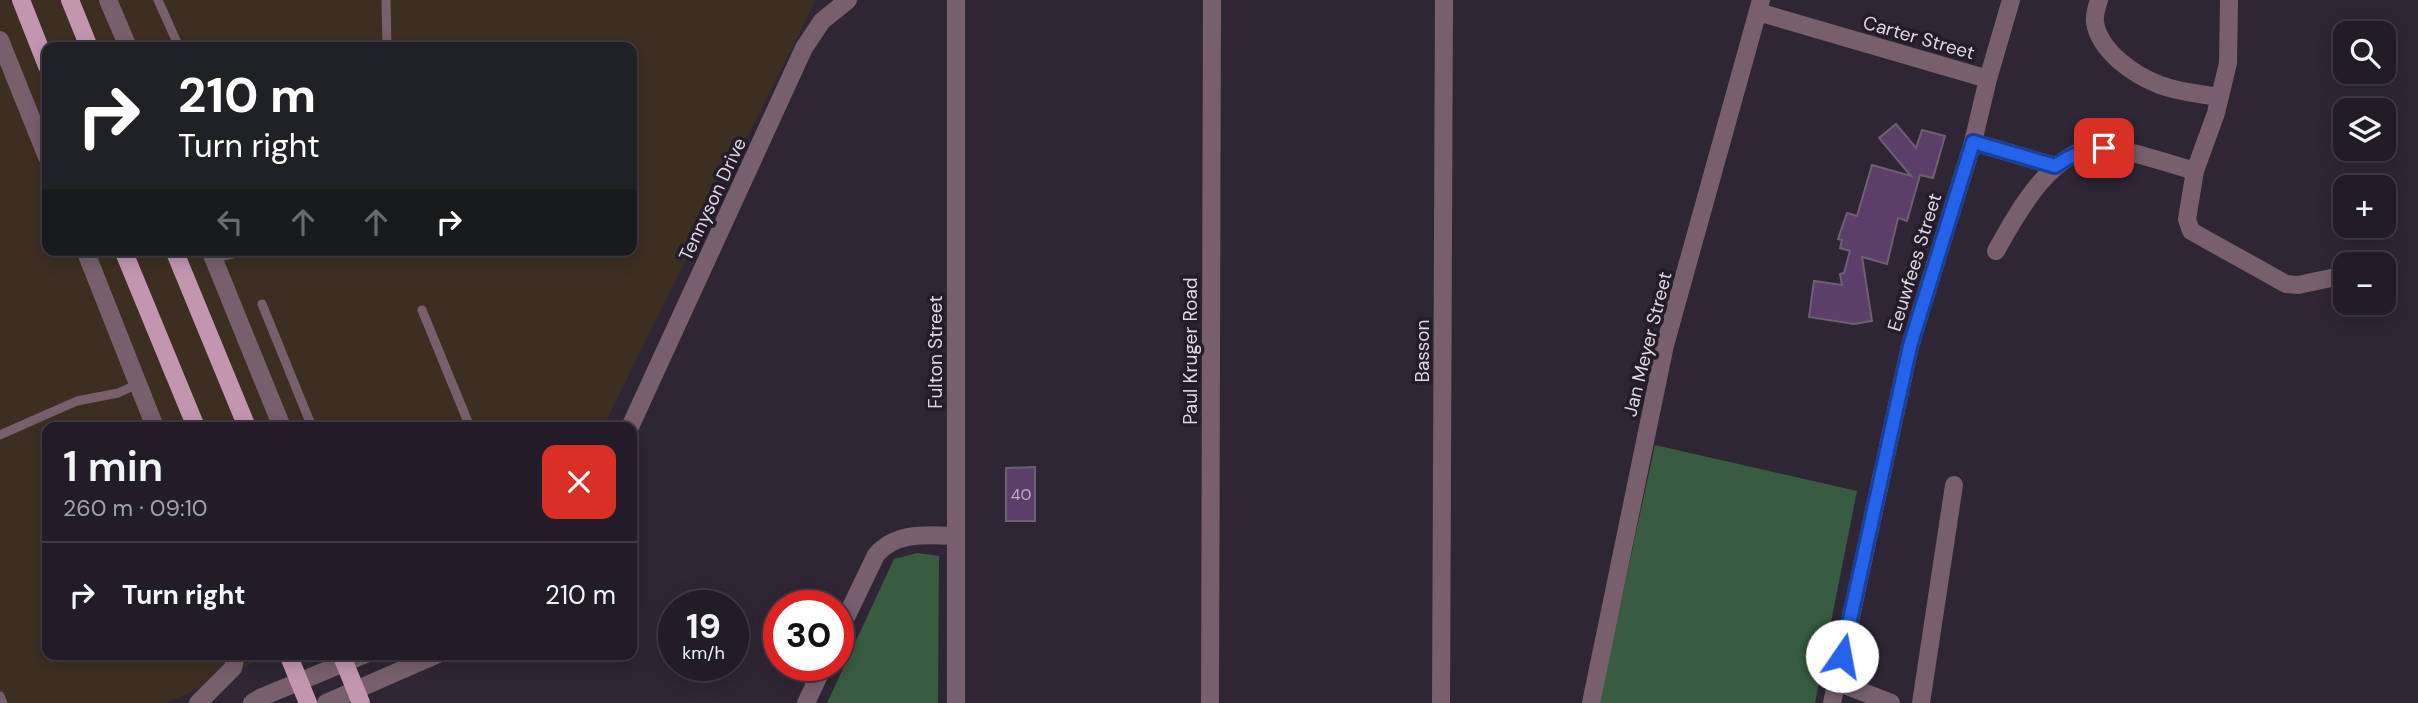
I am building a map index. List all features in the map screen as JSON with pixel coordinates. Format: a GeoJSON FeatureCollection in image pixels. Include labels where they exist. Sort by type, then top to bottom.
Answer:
{"type":"FeatureCollection","features":[{"type":"Feature","properties":{"kind":"main road"},"geometry":{"type":"LineString","coordinates":[[15,0],[38,43]]}},
{"type":"Feature","properties":{"kind":"main road"},"geometry":{"type":"LineString","coordinates":[[21,0],[42,53]]}},
{"type":"Feature","properties":{"kind":"main road"},"geometry":{"type":"LineString","coordinates":[[71,3],[87,42]]}},
{"type":"Feature","properties":{"kind":"main road"},"geometry":{"type":"LineString","coordinates":[[125,256],[194,422]]}},
{"type":"Feature","properties":{"kind":"main road"},"geometry":{"type":"LineString","coordinates":[[176,256],[245,422]]}},
{"type":"Feature","properties":{"kind":"main road"},"geometry":{"type":"LineString","coordinates":[[290,660],[308,703]]}},
{"type":"Feature","properties":{"kind":"main road"},"geometry":{"type":"LineString","coordinates":[[344,660],[359,697]]}},
{"type":"Feature","properties":{"kind":"street"},"geometry":{"type":"LineString","coordinates":[[108,0],[126,42]]}},
{"type":"Feature","properties":{"kind":"street","name":"Tennyson Drive"},"geometry":{"type":"LineString","coordinates":[[632,422],[799,58],[822,21],[848,0]]}},
{"type":"Feature","properties":{"kind":"street","name":"Fulton Street"},"geometry":{"type":"LineString","coordinates":[[956,0],[956,703]]}},
{"type":"Feature","properties":{"kind":"street","name":"Paul Kruger Road"},"geometry":{"type":"LineString","coordinates":[[1210,703],[1212,0]]}},
{"type":"Feature","properties":{"kind":"street","name":"Basson"},"geometry":{"type":"LineString","coordinates":[[1441,703],[1444,0]]}},
{"type":"Feature","properties":{"kind":"street","name":"Eeuwfees Street"},"geometry":{"type":"LineString","coordinates":[[1832,703],[1910,346],[1973,142],[2011,0]]}},
{"type":"Feature","properties":{"kind":"street"},"geometry":{"type":"LineString","coordinates":[[2099,0],[2095,21],[2104,45],[2117,57],[2148,80],[2163,86],[2220,97]]}},
{"type":"Feature","properties":{"kind":"street"},"geometry":{"type":"LineString","coordinates":[[2229,0],[2228,63],[2220,97],[2195,171],[2187,219],[2191,231],[2287,284],[2298,285],[2333,278]]}},
{"type":"Feature","properties":{"kind":"street","name":"Carter Street"},"geometry":{"type":"LineString","coordinates":[[1760,6],[1988,79]]}},
{"type":"Feature","properties":{"kind":"street","name":"Jan Meyer Street"},"geometry":{"type":"LineString","coordinates":[[1591,703],[1665,345],[1760,6]]}},
{"type":"Feature","properties":{"kind":"street"},"geometry":{"type":"LineString","coordinates":[[0,40],[42,145]]}},
{"type":"Feature","properties":{"kind":"street"},"geometry":{"type":"LineString","coordinates":[[1973,142],[2055,166]]}},
{"type":"Feature","properties":{"kind":"street"},"geometry":{"type":"LineString","coordinates":[[1996,251],[2013,220],[2055,166],[2070,155],[2104,148],[2195,171]]}},
{"type":"Feature","properties":{"kind":"street"},"geometry":{"type":"LineString","coordinates":[[87,256],[153,422]]}},
{"type":"Feature","properties":{"kind":"street"},"geometry":{"type":"LineString","coordinates":[[213,256],[280,422]]}},
{"type":"Feature","properties":{"kind":"street"},"geometry":{"type":"LineString","coordinates":[[1921,703],[1954,485]]}},
{"type":"Feature","properties":{"kind":"street"},"geometry":{"type":"LineString","coordinates":[[854,601],[883,546],[912,536],[956,536]]}},
{"type":"Feature","properties":{"kind":"street"},"geometry":{"type":"LineString","coordinates":[[198,703],[233,668],[235,660]]}},
{"type":"Feature","properties":{"kind":"street"},"geometry":{"type":"LineString","coordinates":[[252,703],[339,660]]}},
{"type":"Feature","properties":{"kind":"street"},"geometry":{"type":"LineString","coordinates":[[326,703],[359,697],[427,660]]}},
{"type":"Feature","properties":{"kind":"street"},"geometry":{"type":"LineString","coordinates":[[806,703],[816,681]]}},
{"type":"Feature","properties":{"kind":"street"},"geometry":{"type":"LineString","coordinates":[[1837,682],[1891,703]]}},
{"type":"Feature","properties":{"kind":"lane"},"geometry":{"type":"LineString","coordinates":[[158,0],[177,42]]}},
{"type":"Feature","properties":{"kind":"lane"},"geometry":{"type":"LineString","coordinates":[[386,0],[387,42]]}},
{"type":"Feature","properties":{"kind":"lane"},"geometry":{"type":"LineString","coordinates":[[262,304],[310,422]]}},
{"type":"Feature","properties":{"kind":"lane"},"geometry":{"type":"LineString","coordinates":[[422,310],[468,422]]}},
{"type":"Feature","properties":{"kind":"lane"},"geometry":{"type":"LineString","coordinates":[[0,435],[77,401],[118,393],[138,384]]}},
{"type":"Feature","properties":{"kind":"lane"},"geometry":{"type":"LineString","coordinates":[[0,696],[3,703]]}},
{"type":"Feature","properties":{"kind":"shaded area"},"geometry":{"type":"Polygon","coordinates":[[[0,0],[816,0],[605,422],[42,422],[42,660],[260,660],[167,703],[0,703],[0,0]]]}},
{"type":"Feature","properties":{"kind":"green space"},"geometry":{"type":"Polygon","coordinates":[[[1655,445],[1857,491],[1815,703],[1599,703],[1655,445]]]}},
{"type":"Feature","properties":{"kind":"green space"},"geometry":{"type":"Polygon","coordinates":[[[917,553],[939,556],[938,703],[827,703],[837,681],[854,681],[854,645],[894,559],[917,553]]]}},
{"type":"Feature","properties":{"kind":"building"},"geometry":{"type":"Polygon","coordinates":[[[1896,124],[1916,148],[1922,130],[1945,136],[1933,178],[1920,175],[1907,221],[1898,218],[1887,264],[1862,257],[1872,321],[1854,324],[1809,317],[1814,281],[1842,285],[1840,274],[1844,273],[1850,251],[1840,248],[1842,240],[1838,239],[1847,213],[1857,216],[1872,165],[1911,176],[1879,138],[1896,124]]]}},
{"type":"Feature","properties":{"kind":"building"},"geometry":{"type":"Polygon","coordinates":[[[1035,467],[1035,521],[1006,521],[1006,468],[1035,467]]]}},
{"type":"Feature","properties":{"kind":"route"},"geometry":{"type":"LineString","coordinates":[[1842,656],[1910,346],[1973,142],[2055,166],[2070,155],[2104,148]]}}]}
